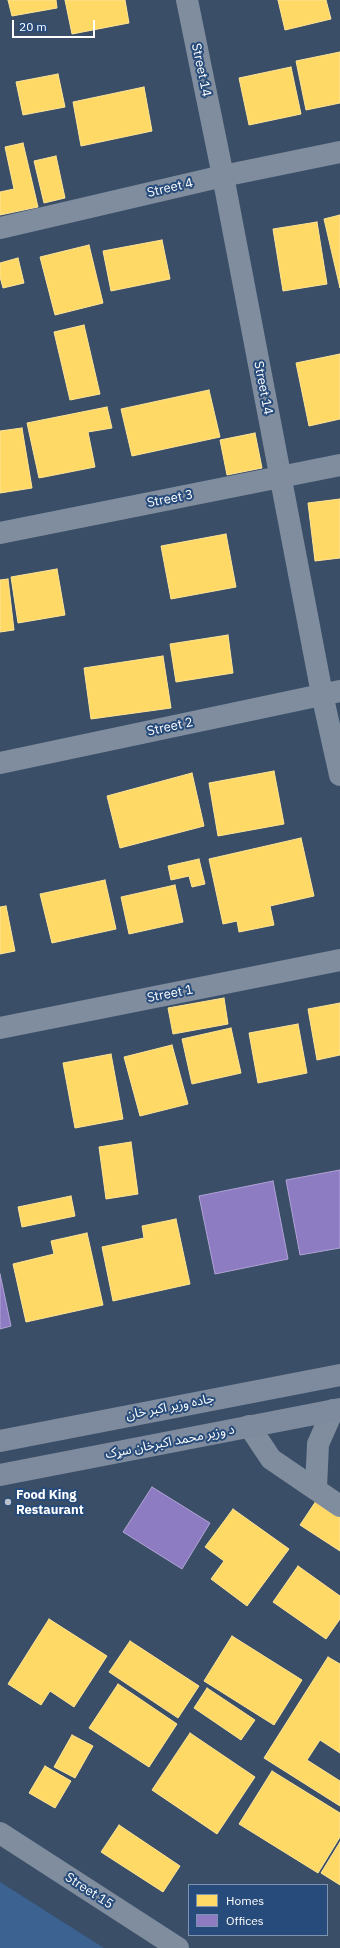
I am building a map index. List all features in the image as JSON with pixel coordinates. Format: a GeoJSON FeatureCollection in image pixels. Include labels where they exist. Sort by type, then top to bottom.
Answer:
{"type":"FeatureCollection","features":[{"type":"Feature","properties":{"kind":"main road","name":"جاده وزیر اکبر خان"},"geometry":{"type":"LineString","coordinates":[[0,1441],[340,1375]]}},
{"type":"Feature","properties":{"kind":"main road","name":"د وزیر محمد اکبرخان سړک"},"geometry":{"type":"LineString","coordinates":[[0,1476],[249,1426],[337,1410]]}},
{"type":"Feature","properties":{"kind":"street","name":"Street 14"},"geometry":{"type":"LineString","coordinates":[[187,0],[223,176],[280,478],[331,693],[340,776]]}},
{"type":"Feature","properties":{"kind":"street","name":"Street 4"},"geometry":{"type":"LineString","coordinates":[[0,228],[223,176],[340,152]]}},
{"type":"Feature","properties":{"kind":"street","name":"Street 3"},"geometry":{"type":"LineString","coordinates":[[0,533],[340,465]]}},
{"type":"Feature","properties":{"kind":"street","name":"Street 2"},"geometry":{"type":"LineString","coordinates":[[0,763],[331,693]]}},
{"type":"Feature","properties":{"kind":"street","name":"Street 1"},"geometry":{"type":"LineString","coordinates":[[0,1028],[340,960]]}},
{"type":"Feature","properties":{"kind":"street"},"geometry":{"type":"LineString","coordinates":[[316,1488],[318,1444],[337,1410]]}},
{"type":"Feature","properties":{"kind":"street"},"geometry":{"type":"LineString","coordinates":[[249,1426],[271,1459],[316,1488],[340,1506]]}},
{"type":"Feature","properties":{"kind":"street","name":"Street 15"},"geometry":{"type":"LineString","coordinates":[[0,1833],[178,1948]]}},
{"type":"Feature","properties":{"kind":"shaded area"},"geometry":{"type":"Polygon","coordinates":[[[0,1882],[104,1948],[0,1948],[0,1882]]]}},
{"type":"Feature","properties":{"kind":"building: Homes"},"geometry":{"type":"Polygon","coordinates":[[[8,0],[56,0],[57,8],[12,16],[8,0]]]}},
{"type":"Feature","properties":{"kind":"building: Homes"},"geometry":{"type":"Polygon","coordinates":[[[65,0],[125,0],[129,23],[72,34],[65,0]]]}},
{"type":"Feature","properties":{"kind":"building: Homes"},"geometry":{"type":"Polygon","coordinates":[[[278,0],[326,0],[331,19],[285,30],[278,0]]]}},
{"type":"Feature","properties":{"kind":"building: Homes"},"geometry":{"type":"Polygon","coordinates":[[[340,52],[340,103],[306,110],[296,61],[340,52]]]}},
{"type":"Feature","properties":{"kind":"building: Homes"},"geometry":{"type":"Polygon","coordinates":[[[291,67],[301,114],[249,125],[239,78],[291,67]]]}},
{"type":"Feature","properties":{"kind":"building: Homes"},"geometry":{"type":"Polygon","coordinates":[[[58,74],[65,107],[23,115],[16,82],[58,74]]]}},
{"type":"Feature","properties":{"kind":"building: Homes"},"geometry":{"type":"Polygon","coordinates":[[[144,87],[152,131],[81,146],[73,102],[144,87]]]}},
{"type":"Feature","properties":{"kind":"building: Homes"},"geometry":{"type":"Polygon","coordinates":[[[23,143],[38,207],[0,215],[0,192],[14,189],[5,147],[23,143]]]}},
{"type":"Feature","properties":{"kind":"building: Homes"},"geometry":{"type":"Polygon","coordinates":[[[56,156],[65,198],[44,203],[34,161],[56,156]]]}},
{"type":"Feature","properties":{"kind":"building: Homes"},"geometry":{"type":"Polygon","coordinates":[[[340,215],[340,288],[324,219],[340,215]]]}},
{"type":"Feature","properties":{"kind":"building: Homes"},"geometry":{"type":"Polygon","coordinates":[[[317,222],[327,284],[283,291],[273,229],[317,222]]]}},
{"type":"Feature","properties":{"kind":"building: Homes"},"geometry":{"type":"Polygon","coordinates":[[[162,240],[170,279],[111,291],[103,251],[162,240]]]}},
{"type":"Feature","properties":{"kind":"building: Homes"},"geometry":{"type":"Polygon","coordinates":[[[89,245],[103,303],[55,315],[40,257],[89,245]]]}},
{"type":"Feature","properties":{"kind":"building: Homes"},"geometry":{"type":"Polygon","coordinates":[[[18,258],[24,283],[3,288],[0,277],[0,263],[18,258]]]}},
{"type":"Feature","properties":{"kind":"building: Homes"},"geometry":{"type":"Polygon","coordinates":[[[84,325],[100,394],[70,400],[54,332],[84,325]]]}},
{"type":"Feature","properties":{"kind":"building: Homes"},"geometry":{"type":"Polygon","coordinates":[[[340,354],[340,419],[309,426],[296,363],[340,354]]]}},
{"type":"Feature","properties":{"kind":"building: Homes"},"geometry":{"type":"Polygon","coordinates":[[[209,390],[220,437],[132,456],[121,409],[209,390]]]}},
{"type":"Feature","properties":{"kind":"building: Homes"},"geometry":{"type":"Polygon","coordinates":[[[107,407],[112,428],[88,432],[95,467],[39,478],[27,423],[107,407]]]}},
{"type":"Feature","properties":{"kind":"building: Homes"},"geometry":{"type":"Polygon","coordinates":[[[22,428],[32,488],[0,493],[0,431],[22,428]]]}},
{"type":"Feature","properties":{"kind":"building: Homes"},"geometry":{"type":"Polygon","coordinates":[[[255,433],[262,468],[227,475],[220,440],[255,433]]]}},
{"type":"Feature","properties":{"kind":"building: Homes"},"geometry":{"type":"Polygon","coordinates":[[[340,499],[340,558],[315,561],[308,503],[340,499]]]}},
{"type":"Feature","properties":{"kind":"building: Homes"},"geometry":{"type":"Polygon","coordinates":[[[226,534],[236,587],[171,599],[161,546],[226,534]]]}},
{"type":"Feature","properties":{"kind":"building: Homes"},"geometry":{"type":"Polygon","coordinates":[[[57,569],[65,615],[18,623],[11,577],[57,569]]]}},
{"type":"Feature","properties":{"kind":"building: Homes"},"geometry":{"type":"Polygon","coordinates":[[[8,579],[14,630],[0,632],[0,580],[8,579]]]}},
{"type":"Feature","properties":{"kind":"building: Homes"},"geometry":{"type":"Polygon","coordinates":[[[228,635],[233,673],[176,682],[170,644],[228,635]]]}},
{"type":"Feature","properties":{"kind":"building: Homes"},"geometry":{"type":"Polygon","coordinates":[[[163,656],[171,708],[91,719],[84,668],[163,656]]]}},
{"type":"Feature","properties":{"kind":"building: Homes"},"geometry":{"type":"Polygon","coordinates":[[[274,771],[284,824],[218,836],[209,783],[274,771]]]}},
{"type":"Feature","properties":{"kind":"building: Homes"},"geometry":{"type":"Polygon","coordinates":[[[192,773],[204,826],[120,848],[107,796],[192,773]]]}},
{"type":"Feature","properties":{"kind":"building: Homes"},"geometry":{"type":"Polygon","coordinates":[[[301,838],[314,896],[270,906],[274,925],[239,932],[237,921],[223,924],[209,859],[301,838]]]}},
{"type":"Feature","properties":{"kind":"building: Homes"},"geometry":{"type":"Polygon","coordinates":[[[199,859],[205,884],[192,887],[189,876],[171,880],[168,866],[199,859]]]}},
{"type":"Feature","properties":{"kind":"building: Homes"},"geometry":{"type":"Polygon","coordinates":[[[105,880],[116,929],[52,943],[40,894],[105,880]]]}},
{"type":"Feature","properties":{"kind":"building: Homes"},"geometry":{"type":"Polygon","coordinates":[[[175,885],[183,922],[129,934],[121,897],[175,885]]]}},
{"type":"Feature","properties":{"kind":"building: Homes"},"geometry":{"type":"Polygon","coordinates":[[[6,906],[15,951],[0,954],[0,907],[6,906]]]}},
{"type":"Feature","properties":{"kind":"building: Homes"},"geometry":{"type":"Polygon","coordinates":[[[224,998],[228,1024],[173,1034],[168,1008],[224,998]]]}},
{"type":"Feature","properties":{"kind":"building: Homes"},"geometry":{"type":"Polygon","coordinates":[[[340,1003],[340,1055],[317,1060],[308,1009],[340,1003]]]}},
{"type":"Feature","properties":{"kind":"building: Homes"},"geometry":{"type":"Polygon","coordinates":[[[298,1024],[307,1073],[258,1083],[249,1033],[298,1024]]]}},
{"type":"Feature","properties":{"kind":"building: Homes"},"geometry":{"type":"Polygon","coordinates":[[[231,1028],[241,1073],[192,1084],[182,1039],[231,1028]]]}},
{"type":"Feature","properties":{"kind":"building: Homes"},"geometry":{"type":"Polygon","coordinates":[[[172,1045],[188,1104],[140,1116],[124,1057],[172,1045]]]}},
{"type":"Feature","properties":{"kind":"building: Homes"},"geometry":{"type":"Polygon","coordinates":[[[111,1054],[123,1119],[75,1128],[63,1063],[111,1054]]]}},
{"type":"Feature","properties":{"kind":"building: Homes"},"geometry":{"type":"Polygon","coordinates":[[[131,1142],[138,1194],[106,1199],[99,1147],[131,1142]]]}},
{"type":"Feature","properties":{"kind":"building: Homes"},"geometry":{"type":"Polygon","coordinates":[[[71,1196],[75,1216],[22,1227],[18,1207],[71,1196]]]}},
{"type":"Feature","properties":{"kind":"building: Homes"},"geometry":{"type":"Polygon","coordinates":[[[176,1219],[190,1284],[113,1301],[102,1247],[144,1238],[142,1226],[176,1219]]]}},
{"type":"Feature","properties":{"kind":"building: Homes"},"geometry":{"type":"Polygon","coordinates":[[[87,1233],[103,1305],[26,1322],[13,1264],[54,1254],[51,1241],[87,1233]]]}},
{"type":"Feature","properties":{"kind":"building: Homes"},"geometry":{"type":"Polygon","coordinates":[[[316,1501],[340,1516],[340,1551],[300,1525],[316,1501]]]}},
{"type":"Feature","properties":{"kind":"building: Homes"},"geometry":{"type":"Polygon","coordinates":[[[233,1509],[289,1549],[247,1606],[211,1579],[224,1561],[205,1547],[233,1509]]]}},
{"type":"Feature","properties":{"kind":"building: Homes"},"geometry":{"type":"Polygon","coordinates":[[[298,1566],[340,1596],[340,1619],[326,1639],[273,1602],[298,1566]]]}},
{"type":"Feature","properties":{"kind":"building: Homes"},"geometry":{"type":"Polygon","coordinates":[[[49,1619],[107,1656],[74,1707],[50,1691],[41,1705],[8,1684],[49,1619]]]}},
{"type":"Feature","properties":{"kind":"building: Homes"},"geometry":{"type":"Polygon","coordinates":[[[232,1636],[302,1680],[274,1725],[204,1681],[232,1636]]]}},
{"type":"Feature","properties":{"kind":"building: Homes"},"geometry":{"type":"Polygon","coordinates":[[[130,1641],[199,1686],[178,1718],[109,1672],[130,1641]]]}},
{"type":"Feature","properties":{"kind":"building: Homes"},"geometry":{"type":"Polygon","coordinates":[[[328,1657],[340,1664],[340,1753],[320,1740],[307,1760],[340,1781],[340,1806],[264,1758],[328,1657]]]}},
{"type":"Feature","properties":{"kind":"building: Homes"},"geometry":{"type":"Polygon","coordinates":[[[118,1684],[177,1724],[149,1767],[89,1728],[118,1684]]]}},
{"type":"Feature","properties":{"kind":"building: Homes"},"geometry":{"type":"Polygon","coordinates":[[[207,1688],[255,1720],[241,1740],[194,1708],[207,1688]]]}},
{"type":"Feature","properties":{"kind":"building: Homes"},"geometry":{"type":"Polygon","coordinates":[[[190,1733],[255,1777],[217,1834],[152,1790],[190,1733]]]}},
{"type":"Feature","properties":{"kind":"building: Homes"},"geometry":{"type":"Polygon","coordinates":[[[72,1735],[93,1746],[75,1778],[54,1767],[72,1735]]]}},
{"type":"Feature","properties":{"kind":"building: Homes"},"geometry":{"type":"Polygon","coordinates":[[[45,1766],[71,1781],[55,1808],[29,1793],[45,1766]]]}},
{"type":"Feature","properties":{"kind":"building: Homes"},"geometry":{"type":"Polygon","coordinates":[[[272,1771],[340,1813],[340,1837],[318,1873],[239,1824],[272,1771]]]}},
{"type":"Feature","properties":{"kind":"building: Homes"},"geometry":{"type":"Polygon","coordinates":[[[119,1825],[180,1866],[163,1892],[101,1852],[119,1825]]]}},
{"type":"Feature","properties":{"kind":"building: Homes"},"geometry":{"type":"Polygon","coordinates":[[[340,1842],[340,1885],[321,1873],[340,1842]]]}},
{"type":"Feature","properties":{"kind":"building: Offices"},"geometry":{"type":"Polygon","coordinates":[[[340,1170],[340,1248],[300,1255],[286,1180],[340,1170]]]}},
{"type":"Feature","properties":{"kind":"building: Offices"},"geometry":{"type":"Polygon","coordinates":[[[273,1181],[288,1259],[215,1274],[199,1196],[273,1181]]]}},
{"type":"Feature","properties":{"kind":"building: Offices"},"geometry":{"type":"Polygon","coordinates":[[[0,1274],[11,1326],[0,1329],[0,1274]]]}},
{"type":"Feature","properties":{"kind":"building: Offices"},"geometry":{"type":"Polygon","coordinates":[[[152,1487],[210,1523],[182,1569],[123,1532],[152,1487]]]}},
{"type":"Feature","properties":{"kind":"place","name":"Food King Restaurant"},"geometry":{"type":"Point","coordinates":[8,1502]}}]}
